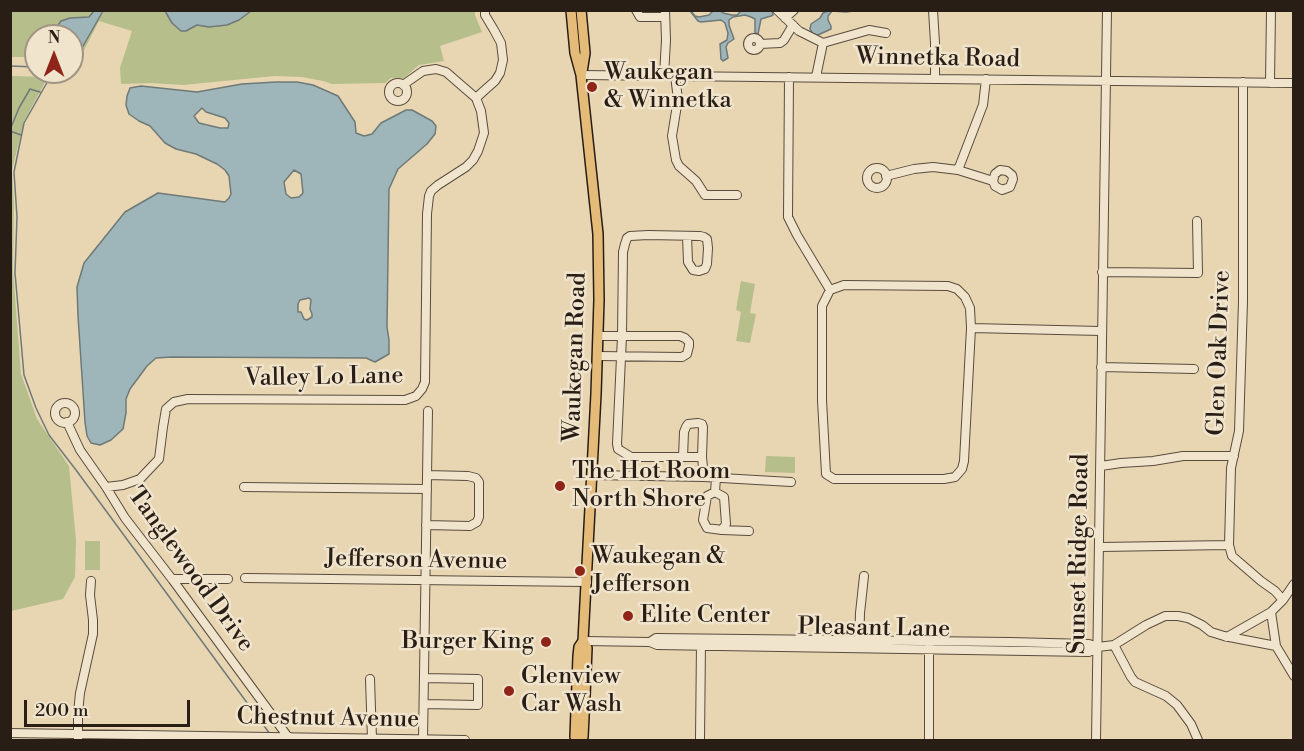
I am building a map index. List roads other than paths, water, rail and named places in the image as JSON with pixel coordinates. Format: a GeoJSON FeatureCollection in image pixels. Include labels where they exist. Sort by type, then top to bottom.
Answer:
{"type":"FeatureCollection","features":[{"type":"Feature","properties":{"kind":"main road","name":"Waukegan Road"},"geometry":{"type":"LineString","coordinates":[[571,10],[574,53],[581,75],[598,234],[599,300],[583,641],[587,648],[584,727],[583,737],[578,741]]}},
{"type":"Feature","properties":{"kind":"main road","name":"Waukegan Road"},"geometry":{"type":"LineString","coordinates":[[581,10],[585,53],[581,75]]}},
{"type":"Feature","properties":{"kind":"street"},"geometry":{"type":"LineString","coordinates":[[403,85],[423,71],[436,69],[446,72],[476,98],[495,81],[500,73],[503,60],[501,43],[485,15],[485,10]]}},
{"type":"Feature","properties":{"kind":"street"},"geometry":{"type":"LineString","coordinates":[[636,10],[640,17],[665,14],[664,76]]}},
{"type":"Feature","properties":{"kind":"street"},"geometry":{"type":"LineString","coordinates":[[777,10],[799,31],[823,43],[869,30],[886,33]]}},
{"type":"Feature","properties":{"kind":"street"},"geometry":{"type":"LineString","coordinates":[[785,18],[794,10]]}},
{"type":"Feature","properties":{"kind":"street"},"geometry":{"type":"LineString","coordinates":[[933,10],[935,79]]}},
{"type":"Feature","properties":{"kind":"street","name":"Sunset Ridge Road"},"geometry":{"type":"LineString","coordinates":[[1096,741],[1107,10]]}},
{"type":"Feature","properties":{"kind":"street"},"geometry":{"type":"LineString","coordinates":[[1270,10],[1270,83]]}},
{"type":"Feature","properties":{"kind":"street"},"geometry":{"type":"LineString","coordinates":[[760,44],[780,43],[793,25]]}},
{"type":"Feature","properties":{"kind":"street"},"geometry":{"type":"LineString","coordinates":[[816,77],[823,43]]}},
{"type":"Feature","properties":{"kind":"street","name":"Winnetka Road"},"geometry":{"type":"LineString","coordinates":[[581,75],[1293,83]]}},
{"type":"Feature","properties":{"kind":"street"},"geometry":{"type":"LineString","coordinates":[[675,76],[678,99],[672,136],[679,166],[696,181],[705,195],[737,195]]}},
{"type":"Feature","properties":{"kind":"street"},"geometry":{"type":"LineString","coordinates":[[789,77],[788,217],[796,235],[830,290]]}},
{"type":"Feature","properties":{"kind":"street"},"geometry":{"type":"LineString","coordinates":[[958,170],[983,105],[986,79]]}},
{"type":"Feature","properties":{"kind":"street","name":"Glen Oak Drive"},"geometry":{"type":"LineString","coordinates":[[1229,545],[1231,468],[1239,431],[1243,301],[1243,82]]}},
{"type":"Feature","properties":{"kind":"street","name":"Valley Lo Lane"},"geometry":{"type":"LineString","coordinates":[[106,487],[123,485],[140,479],[159,459],[166,409],[174,402],[188,399],[405,400],[416,396],[425,382],[429,196],[438,185],[466,167],[478,151],[484,132],[481,111],[476,98]]}},
{"type":"Feature","properties":{"kind":"street"},"geometry":{"type":"LineString","coordinates":[[886,176],[933,167],[958,170],[993,181]]}},
{"type":"Feature","properties":{"kind":"street"},"geometry":{"type":"LineString","coordinates":[[1102,272],[1198,273],[1197,221]]}},
{"type":"Feature","properties":{"kind":"street"},"geometry":{"type":"LineString","coordinates":[[687,236],[688,262],[693,270],[699,271],[708,264],[707,239],[700,236],[648,235],[627,238],[623,252],[617,444],[618,449],[631,457],[702,457]]}},
{"type":"Feature","properties":{"kind":"street"},"geometry":{"type":"LineString","coordinates":[[843,285],[948,286],[957,289],[965,297],[970,308],[971,328],[964,460],[962,469],[955,477],[944,479],[834,478],[826,474],[822,400],[822,306],[830,290],[843,285]]}},
{"type":"Feature","properties":{"kind":"street"},"geometry":{"type":"LineString","coordinates":[[971,328],[1101,331]]}},
{"type":"Feature","properties":{"kind":"street"},"geometry":{"type":"LineString","coordinates":[[597,356],[682,357],[687,354],[689,346],[689,342],[680,336],[598,336]]}},
{"type":"Feature","properties":{"kind":"street"},"geometry":{"type":"LineString","coordinates":[[1101,367],[1194,369]]}},
{"type":"Feature","properties":{"kind":"street"},"geometry":{"type":"LineString","coordinates":[[423,740],[428,411]]}},
{"type":"Feature","properties":{"kind":"street","name":"Tanglewood Drive"},"geometry":{"type":"LineString","coordinates":[[67,422],[80,450],[125,518],[172,579],[284,737]]}},
{"type":"Feature","properties":{"kind":"street"},"geometry":{"type":"LineString","coordinates":[[683,457],[686,427],[688,424],[702,424],[704,477]]}},
{"type":"Feature","properties":{"kind":"street"},"geometry":{"type":"LineString","coordinates":[[1101,466],[1183,456],[1234,456]]}},
{"type":"Feature","properties":{"kind":"street"},"geometry":{"type":"LineString","coordinates":[[426,525],[470,526],[477,522],[479,517],[479,482],[476,478],[427,475]]}},
{"type":"Feature","properties":{"kind":"street"},"geometry":{"type":"LineString","coordinates":[[591,475],[704,477],[791,482]]}},
{"type":"Feature","properties":{"kind":"street"},"geometry":{"type":"LineString","coordinates":[[715,492],[716,478]]}},
{"type":"Feature","properties":{"kind":"street"},"geometry":{"type":"LineString","coordinates":[[244,487],[427,489]]}},
{"type":"Feature","properties":{"kind":"street"},"geometry":{"type":"LineString","coordinates":[[715,492],[724,497],[726,524],[722,530]]}},
{"type":"Feature","properties":{"kind":"street"},"geometry":{"type":"LineString","coordinates":[[715,492],[707,496],[704,506],[704,520],[707,528],[749,531]]}},
{"type":"Feature","properties":{"kind":"street"},"geometry":{"type":"LineString","coordinates":[[1100,547],[1229,545],[1232,556],[1283,600]]}},
{"type":"Feature","properties":{"kind":"street"},"geometry":{"type":"LineString","coordinates":[[859,644],[864,576]]}},
{"type":"Feature","properties":{"kind":"street","name":"Jefferson Avenue"},"geometry":{"type":"LineString","coordinates":[[245,578],[587,582]]}},
{"type":"Feature","properties":{"kind":"street"},"geometry":{"type":"LineString","coordinates":[[172,579],[228,579]]}},
{"type":"Feature","properties":{"kind":"street"},"geometry":{"type":"LineString","coordinates":[[78,737],[80,693],[93,634],[91,581]]}},
{"type":"Feature","properties":{"kind":"street"},"geometry":{"type":"LineString","coordinates":[[1227,637],[1271,612],[1283,600],[1293,584]]}},
{"type":"Feature","properties":{"kind":"street"},"geometry":{"type":"LineString","coordinates":[[1271,612],[1276,646],[1293,676]]}},
{"type":"Feature","properties":{"kind":"street","name":"Pleasant Lane"},"geometry":{"type":"LineString","coordinates":[[583,641],[650,642],[656,638],[701,643],[1067,648],[1089,644],[1098,647],[1114,645],[1165,616],[1178,616],[1188,618],[1202,624],[1211,632],[1227,637],[1276,646]]}},
{"type":"Feature","properties":{"kind":"street"},"geometry":{"type":"LineString","coordinates":[[700,741],[701,643]]}},
{"type":"Feature","properties":{"kind":"street"},"geometry":{"type":"LineString","coordinates":[[929,645],[929,741]]}},
{"type":"Feature","properties":{"kind":"street"},"geometry":{"type":"LineString","coordinates":[[1114,645],[1135,682],[1166,696],[1177,705],[1191,724],[1198,741]]}},
{"type":"Feature","properties":{"kind":"street"},"geometry":{"type":"LineString","coordinates":[[424,678],[478,679],[478,705],[424,704]]}},
{"type":"Feature","properties":{"kind":"street"},"geometry":{"type":"LineString","coordinates":[[370,679],[372,739]]}},
{"type":"Feature","properties":{"kind":"street","name":"Chestnut Avenue"},"geometry":{"type":"LineString","coordinates":[[10,733],[130,738],[284,737],[465,741]]}},
{"type":"Feature","properties":{"kind":"water"},"geometry":{"type":"Polygon","coordinates":[[[94,11],[103,11],[84,44],[84,24],[59,24],[70,18],[89,17],[94,11]]]}},
{"type":"Feature","properties":{"kind":"water"},"geometry":{"type":"Polygon","coordinates":[[[165,11],[251,11],[227,25],[209,27],[197,25],[181,31],[172,23],[165,11]]]}},
{"type":"Feature","properties":{"kind":"water"},"geometry":{"type":"Polygon","coordinates":[[[690,11],[699,17],[709,15],[713,11],[737,15],[741,11],[772,11],[773,15],[761,19],[758,34],[755,33],[755,19],[751,17],[745,15],[729,20],[734,39],[726,47],[728,58],[723,61],[720,44],[727,40],[728,33],[725,23],[721,20],[698,21],[690,11]]]}},
{"type":"Feature","properties":{"kind":"water"},"geometry":{"type":"Polygon","coordinates":[[[828,11],[832,11],[828,16],[831,29],[818,35],[813,34],[810,29],[811,24],[828,11]]]}},
{"type":"Feature","properties":{"kind":"water"},"geometry":{"type":"Polygon","coordinates":[[[297,82],[313,85],[338,96],[355,122],[356,133],[364,136],[372,134],[381,123],[406,110],[412,110],[432,121],[436,126],[435,134],[427,144],[398,169],[389,189],[387,327],[389,354],[375,362],[366,358],[156,358],[130,389],[126,399],[123,429],[111,440],[100,445],[91,443],[87,436],[85,422],[78,316],[77,287],[84,263],[125,212],[158,193],[225,202],[231,194],[229,176],[225,170],[196,154],[176,149],[165,143],[150,126],[129,114],[126,105],[130,88],[141,86],[197,92],[242,84],[297,82]],[[202,108],[194,116],[199,123],[228,128],[229,123],[225,118],[206,112],[202,108]],[[294,170],[284,182],[286,194],[291,198],[299,197],[303,193],[301,174],[294,170]],[[309,298],[300,300],[298,312],[301,312],[307,320],[312,317],[311,300],[309,298]]]}},
{"type":"Feature","properties":{"kind":"waterway"},"geometry":{"type":"LineString","coordinates":[[10,66],[24,67]]}},
{"type":"Feature","properties":{"kind":"waterway"},"geometry":{"type":"LineString","coordinates":[[46,84],[24,123],[14,172],[17,217],[15,273],[24,375],[49,435],[270,734]]}},
{"type":"Feature","properties":{"kind":"waterway"},"geometry":{"type":"LineString","coordinates":[[10,130],[30,89],[40,92]]}},
{"type":"Feature","properties":{"kind":"waterway"},"geometry":{"type":"LineString","coordinates":[[10,131],[21,135]]}},
{"type":"Feature","properties":{"kind":"place","name":"Waukegan & Winnetka"},"geometry":{"type":"Point","coordinates":[592,87]}},
{"type":"Feature","properties":{"kind":"place","name":"The Hot Room North Shore"},"geometry":{"type":"Point","coordinates":[560,486]}},
{"type":"Feature","properties":{"kind":"place","name":"Waukegan & Jefferson"},"geometry":{"type":"Point","coordinates":[580,571]}},
{"type":"Feature","properties":{"kind":"place","name":"Elite Center"},"geometry":{"type":"Point","coordinates":[628,616]}},
{"type":"Feature","properties":{"kind":"place","name":"Burger King"},"geometry":{"type":"Point","coordinates":[546,642]}},
{"type":"Feature","properties":{"kind":"place","name":"Glenview Car Wash"},"geometry":{"type":"Point","coordinates":[509,691]}}]}
